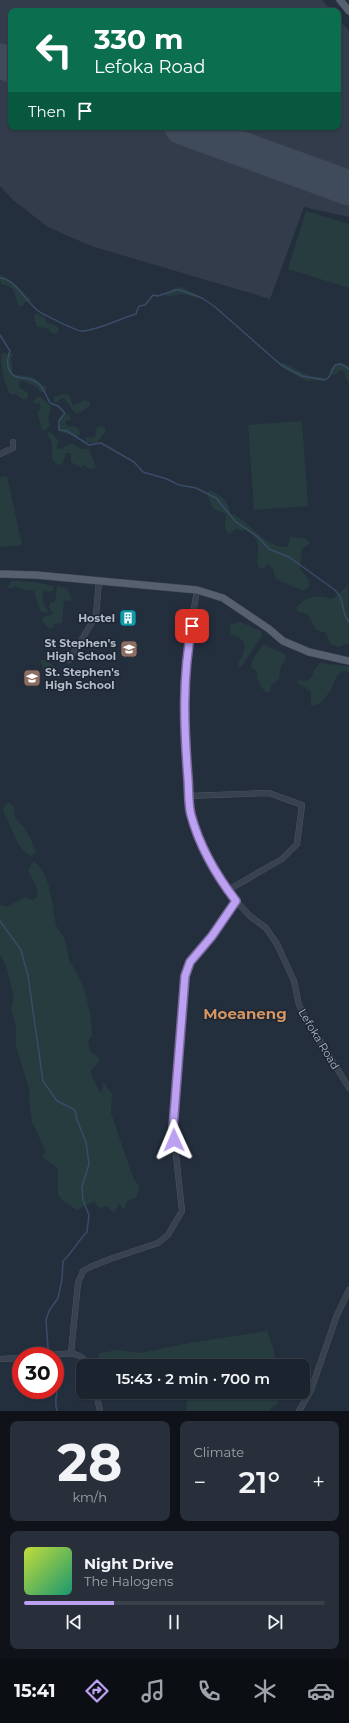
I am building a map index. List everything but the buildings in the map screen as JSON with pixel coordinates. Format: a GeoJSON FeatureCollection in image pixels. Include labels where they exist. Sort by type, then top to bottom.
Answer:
{"type":"FeatureCollection","features":[{"type":"Feature","properties":{"kind":"main road"},"geometry":{"type":"LineString","coordinates":[[340,0],[349,11]]}},
{"type":"Feature","properties":{"kind":"main road"},"geometry":{"type":"LineString","coordinates":[[0,574],[99,580],[197,590],[223,598],[269,629],[283,641],[309,652],[349,661]]}},
{"type":"Feature","properties":{"kind":"street"},"geometry":{"type":"LineString","coordinates":[[0,454],[14,448],[13,442]]}},
{"type":"Feature","properties":{"kind":"street"},"geometry":{"type":"LineString","coordinates":[[69,660],[96,616],[99,580]]}},
{"type":"Feature","properties":{"kind":"street","name":"Lefoka Road"},"geometry":{"type":"LineString","coordinates":[[197,590],[186,656],[184,718],[188,796],[191,814],[202,846],[219,879],[250,916],[266,928],[277,944],[294,981],[299,1005],[304,1015],[348,1085]]}},
{"type":"Feature","properties":{"kind":"street"},"geometry":{"type":"LineString","coordinates":[[188,796],[269,793],[302,805],[297,844],[282,859],[228,890]]}},
{"type":"Feature","properties":{"kind":"street"},"geometry":{"type":"LineString","coordinates":[[71,1353],[78,1284],[83,1272],[90,1267],[110,1258],[158,1243],[168,1235],[182,1211],[173,1128],[185,976],[190,962],[212,936],[236,901]]}},
{"type":"Feature","properties":{"kind":"street"},"geometry":{"type":"LineString","coordinates":[[300,1411],[311,1390],[337,1316],[349,1290]]}},
{"type":"Feature","properties":{"kind":"street"},"geometry":{"type":"LineString","coordinates":[[64,1354],[71,1353],[84,1359]]}},
{"type":"Feature","properties":{"kind":"street"},"geometry":{"type":"LineString","coordinates":[[0,1359],[12,1358]]}},
{"type":"Feature","properties":{"kind":"street"},"geometry":{"type":"LineString","coordinates":[[97,1399],[100,1411]]}},
{"type":"Feature","properties":{"kind":"shaded area"},"geometry":{"type":"Polygon","coordinates":[[[0,0],[322,0],[329,8],[8,8],[8,130],[341,130],[341,22],[349,31],[349,217],[304,207],[270,299],[91,246],[48,227],[13,200],[0,186],[0,0]]]}},
{"type":"Feature","properties":{"kind":"green space"},"geometry":{"type":"Polygon","coordinates":[[[306,211],[349,224],[349,288],[288,269],[306,211]]]}},
{"type":"Feature","properties":{"kind":"green space"},"geometry":{"type":"Polygon","coordinates":[[[0,275],[13,282],[31,300],[19,307],[11,287],[1,284],[0,275]]]}},
{"type":"Feature","properties":{"kind":"green space"},"geometry":{"type":"Polygon","coordinates":[[[182,287],[199,296],[199,298],[181,294],[166,297],[165,293],[175,288],[182,287]]]}},
{"type":"Feature","properties":{"kind":"green space"},"geometry":{"type":"Polygon","coordinates":[[[36,313],[45,318],[46,322],[57,326],[59,330],[56,334],[50,332],[48,328],[37,327],[34,318],[36,313]]]}},
{"type":"Feature","properties":{"kind":"green space"},"geometry":{"type":"Polygon","coordinates":[[[4,352],[6,354],[13,354],[11,358],[13,374],[32,377],[46,387],[46,392],[41,392],[35,386],[22,380],[19,382],[19,387],[28,393],[28,398],[24,400],[15,394],[10,394],[2,370],[1,356],[4,352]]]}},
{"type":"Feature","properties":{"kind":"green space"},"geometry":{"type":"Polygon","coordinates":[[[282,362],[312,376],[323,377],[326,380],[306,381],[281,367],[280,364],[282,362]]]}},
{"type":"Feature","properties":{"kind":"green space"},"geometry":{"type":"Polygon","coordinates":[[[339,362],[349,366],[349,383],[344,372],[341,370],[335,375],[329,374],[331,368],[339,362]]]}},
{"type":"Feature","properties":{"kind":"green space"},"geometry":{"type":"Polygon","coordinates":[[[65,394],[69,395],[73,405],[85,400],[90,402],[89,407],[77,414],[62,397],[57,402],[54,402],[54,397],[65,394]]]}},
{"type":"Feature","properties":{"kind":"green space"},"geometry":{"type":"Polygon","coordinates":[[[40,396],[51,407],[48,419],[50,425],[46,430],[42,430],[37,413],[41,408],[39,403],[35,404],[33,401],[40,396]]]}},
{"type":"Feature","properties":{"kind":"green space"},"geometry":{"type":"Polygon","coordinates":[[[69,414],[71,420],[66,421],[65,423],[68,427],[73,426],[79,429],[80,434],[77,437],[58,431],[58,427],[61,424],[60,416],[69,414]]]}},
{"type":"Feature","properties":{"kind":"green space"},"geometry":{"type":"Polygon","coordinates":[[[302,421],[308,506],[254,510],[248,425],[302,421]]]}},
{"type":"Feature","properties":{"kind":"green space"},"geometry":{"type":"Polygon","coordinates":[[[102,426],[105,428],[105,433],[96,444],[86,441],[85,438],[95,437],[97,427],[102,426]]]}},
{"type":"Feature","properties":{"kind":"green space"},"geometry":{"type":"Polygon","coordinates":[[[50,432],[58,441],[56,448],[60,449],[71,443],[82,449],[89,449],[96,467],[93,469],[87,468],[85,465],[80,467],[71,462],[71,453],[66,453],[62,465],[55,463],[52,458],[52,443],[47,433],[50,432]]]}},
{"type":"Feature","properties":{"kind":"green space"},"geometry":{"type":"Polygon","coordinates":[[[7,476],[22,545],[0,547],[0,477],[7,476]]]}},
{"type":"Feature","properties":{"kind":"green space"},"geometry":{"type":"Polygon","coordinates":[[[209,490],[218,494],[224,499],[231,514],[241,519],[270,543],[288,547],[290,537],[304,538],[309,541],[309,544],[302,549],[300,569],[309,580],[309,587],[303,591],[276,579],[269,564],[264,568],[259,568],[257,558],[258,545],[253,536],[247,530],[240,531],[237,528],[229,534],[227,532],[225,527],[226,514],[213,509],[207,494],[209,490]]]}},
{"type":"Feature","properties":{"kind":"green space"},"geometry":{"type":"Polygon","coordinates":[[[10,582],[35,582],[54,586],[53,590],[50,592],[44,590],[42,597],[49,613],[40,611],[34,591],[21,589],[15,586],[10,589],[8,588],[10,582]]]}},
{"type":"Feature","properties":{"kind":"green space"},"geometry":{"type":"Polygon","coordinates":[[[348,583],[349,643],[339,647],[330,644],[326,633],[316,630],[308,614],[298,612],[296,608],[303,601],[312,597],[321,596],[331,599],[341,592],[348,583]]]}},
{"type":"Feature","properties":{"kind":"green space"},"geometry":{"type":"Polygon","coordinates":[[[57,586],[67,588],[72,599],[70,601],[64,600],[62,623],[54,624],[54,627],[50,629],[42,621],[42,618],[53,614],[49,606],[51,602],[55,602],[57,586]]]}},
{"type":"Feature","properties":{"kind":"green space"},"geometry":{"type":"Polygon","coordinates":[[[240,622],[261,631],[262,636],[242,666],[239,666],[238,663],[243,654],[245,646],[244,643],[231,634],[229,629],[231,624],[240,622]]]}},
{"type":"Feature","properties":{"kind":"green space"},"geometry":{"type":"Polygon","coordinates":[[[263,644],[286,655],[285,661],[281,666],[279,680],[272,684],[270,691],[267,693],[259,684],[257,671],[251,668],[252,661],[263,644]]]}},
{"type":"Feature","properties":{"kind":"green space"},"geometry":{"type":"Polygon","coordinates":[[[40,660],[46,660],[55,667],[50,674],[46,676],[40,660]]]}},
{"type":"Feature","properties":{"kind":"green space"},"geometry":{"type":"Polygon","coordinates":[[[320,663],[349,666],[349,672],[343,671],[337,675],[331,690],[320,704],[311,706],[311,691],[297,683],[298,680],[306,681],[311,678],[314,670],[320,663]]]}},
{"type":"Feature","properties":{"kind":"green space"},"geometry":{"type":"Polygon","coordinates":[[[8,802],[14,807],[15,818],[25,829],[36,852],[31,856],[18,844],[4,814],[3,809],[8,802]]]}},
{"type":"Feature","properties":{"kind":"green space"},"geometry":{"type":"Polygon","coordinates":[[[34,861],[40,867],[48,882],[57,926],[65,940],[69,960],[83,985],[87,999],[92,1029],[92,1036],[88,1041],[90,1052],[100,1058],[96,1066],[91,1070],[93,1079],[99,1091],[102,1093],[103,1082],[112,1094],[111,1113],[134,1180],[140,1186],[136,1198],[128,1200],[124,1210],[119,1204],[114,1213],[107,1206],[99,1208],[94,1201],[77,1210],[64,1202],[58,1195],[58,1169],[42,1157],[46,1152],[32,1122],[29,1100],[30,1092],[16,1046],[16,1027],[11,1008],[14,998],[6,965],[0,955],[0,904],[6,907],[25,897],[32,900],[37,897],[38,890],[28,870],[34,861]]]}},
{"type":"Feature","properties":{"kind":"green space"},"geometry":{"type":"Polygon","coordinates":[[[267,1331],[273,1347],[275,1359],[98,1359],[100,1353],[118,1350],[140,1353],[189,1343],[267,1331]]]}},
{"type":"Feature","properties":{"kind":"green space"},"geometry":{"type":"Polygon","coordinates":[[[187,1399],[278,1399],[278,1403],[268,1411],[186,1411],[187,1399]]]}},
{"type":"Feature","properties":{"kind":"waterway"},"geometry":{"type":"LineString","coordinates":[[0,278],[11,282],[40,312],[81,331],[100,327],[136,314],[139,306],[145,305],[153,295],[158,296],[180,290],[202,298],[214,306],[281,365],[302,376],[325,380],[329,377],[335,365],[341,364],[349,369]]}},
{"type":"Feature","properties":{"kind":"waterway"},"geometry":{"type":"LineString","coordinates":[[0,335],[10,351],[8,366],[13,375],[16,377],[30,379],[39,384],[50,403],[58,406],[65,413],[59,421],[59,430],[67,431],[89,445],[101,443],[134,462],[143,472],[167,479],[179,485],[196,488],[216,498],[236,522],[258,537],[269,549],[289,557],[335,590],[341,598],[346,618],[349,622]]}},
{"type":"Feature","properties":{"kind":"waterway"},"geometry":{"type":"LineString","coordinates":[[0,921],[21,950],[28,976],[43,1081],[57,1101],[75,1110],[77,1120],[86,1142],[89,1164],[82,1187],[83,1200],[89,1215],[87,1232],[63,1261],[62,1279],[58,1298],[49,1311],[46,1320],[48,1347]]}},
{"type":"Feature","properties":{"kind":"waterway"},"geometry":{"type":"LineString","coordinates":[[56,1399],[57,1411]]}},
{"type":"Feature","properties":{"kind":"runway"},"geometry":{"type":"LineString","coordinates":[[0,61],[8,64]]}},
{"type":"Feature","properties":{"kind":"runway"},"geometry":{"type":"LineString","coordinates":[[190,130],[349,188]]}},
{"type":"Feature","properties":{"kind":"place","name":"Hostel"},"geometry":{"type":"Point","coordinates":[128,618]}},
{"type":"Feature","properties":{"kind":"place","name":"St Stephen's High School"},"geometry":{"type":"Point","coordinates":[129,649]}},
{"type":"Feature","properties":{"kind":"place","name":"St. Stephen's High School"},"geometry":{"type":"Point","coordinates":[32,678]}},
{"type":"Feature","properties":{"kind":"district","name":"Moeaneng"},"geometry":{"type":"Point","coordinates":[245,1013]}},
{"type":"Feature","properties":{"kind":"route"},"geometry":{"type":"LineString","coordinates":[[174,1140],[173,1128],[185,976],[190,962],[212,936],[236,901],[219,879],[202,846],[191,814],[188,796],[184,718],[186,656],[192,626]]}}]}
